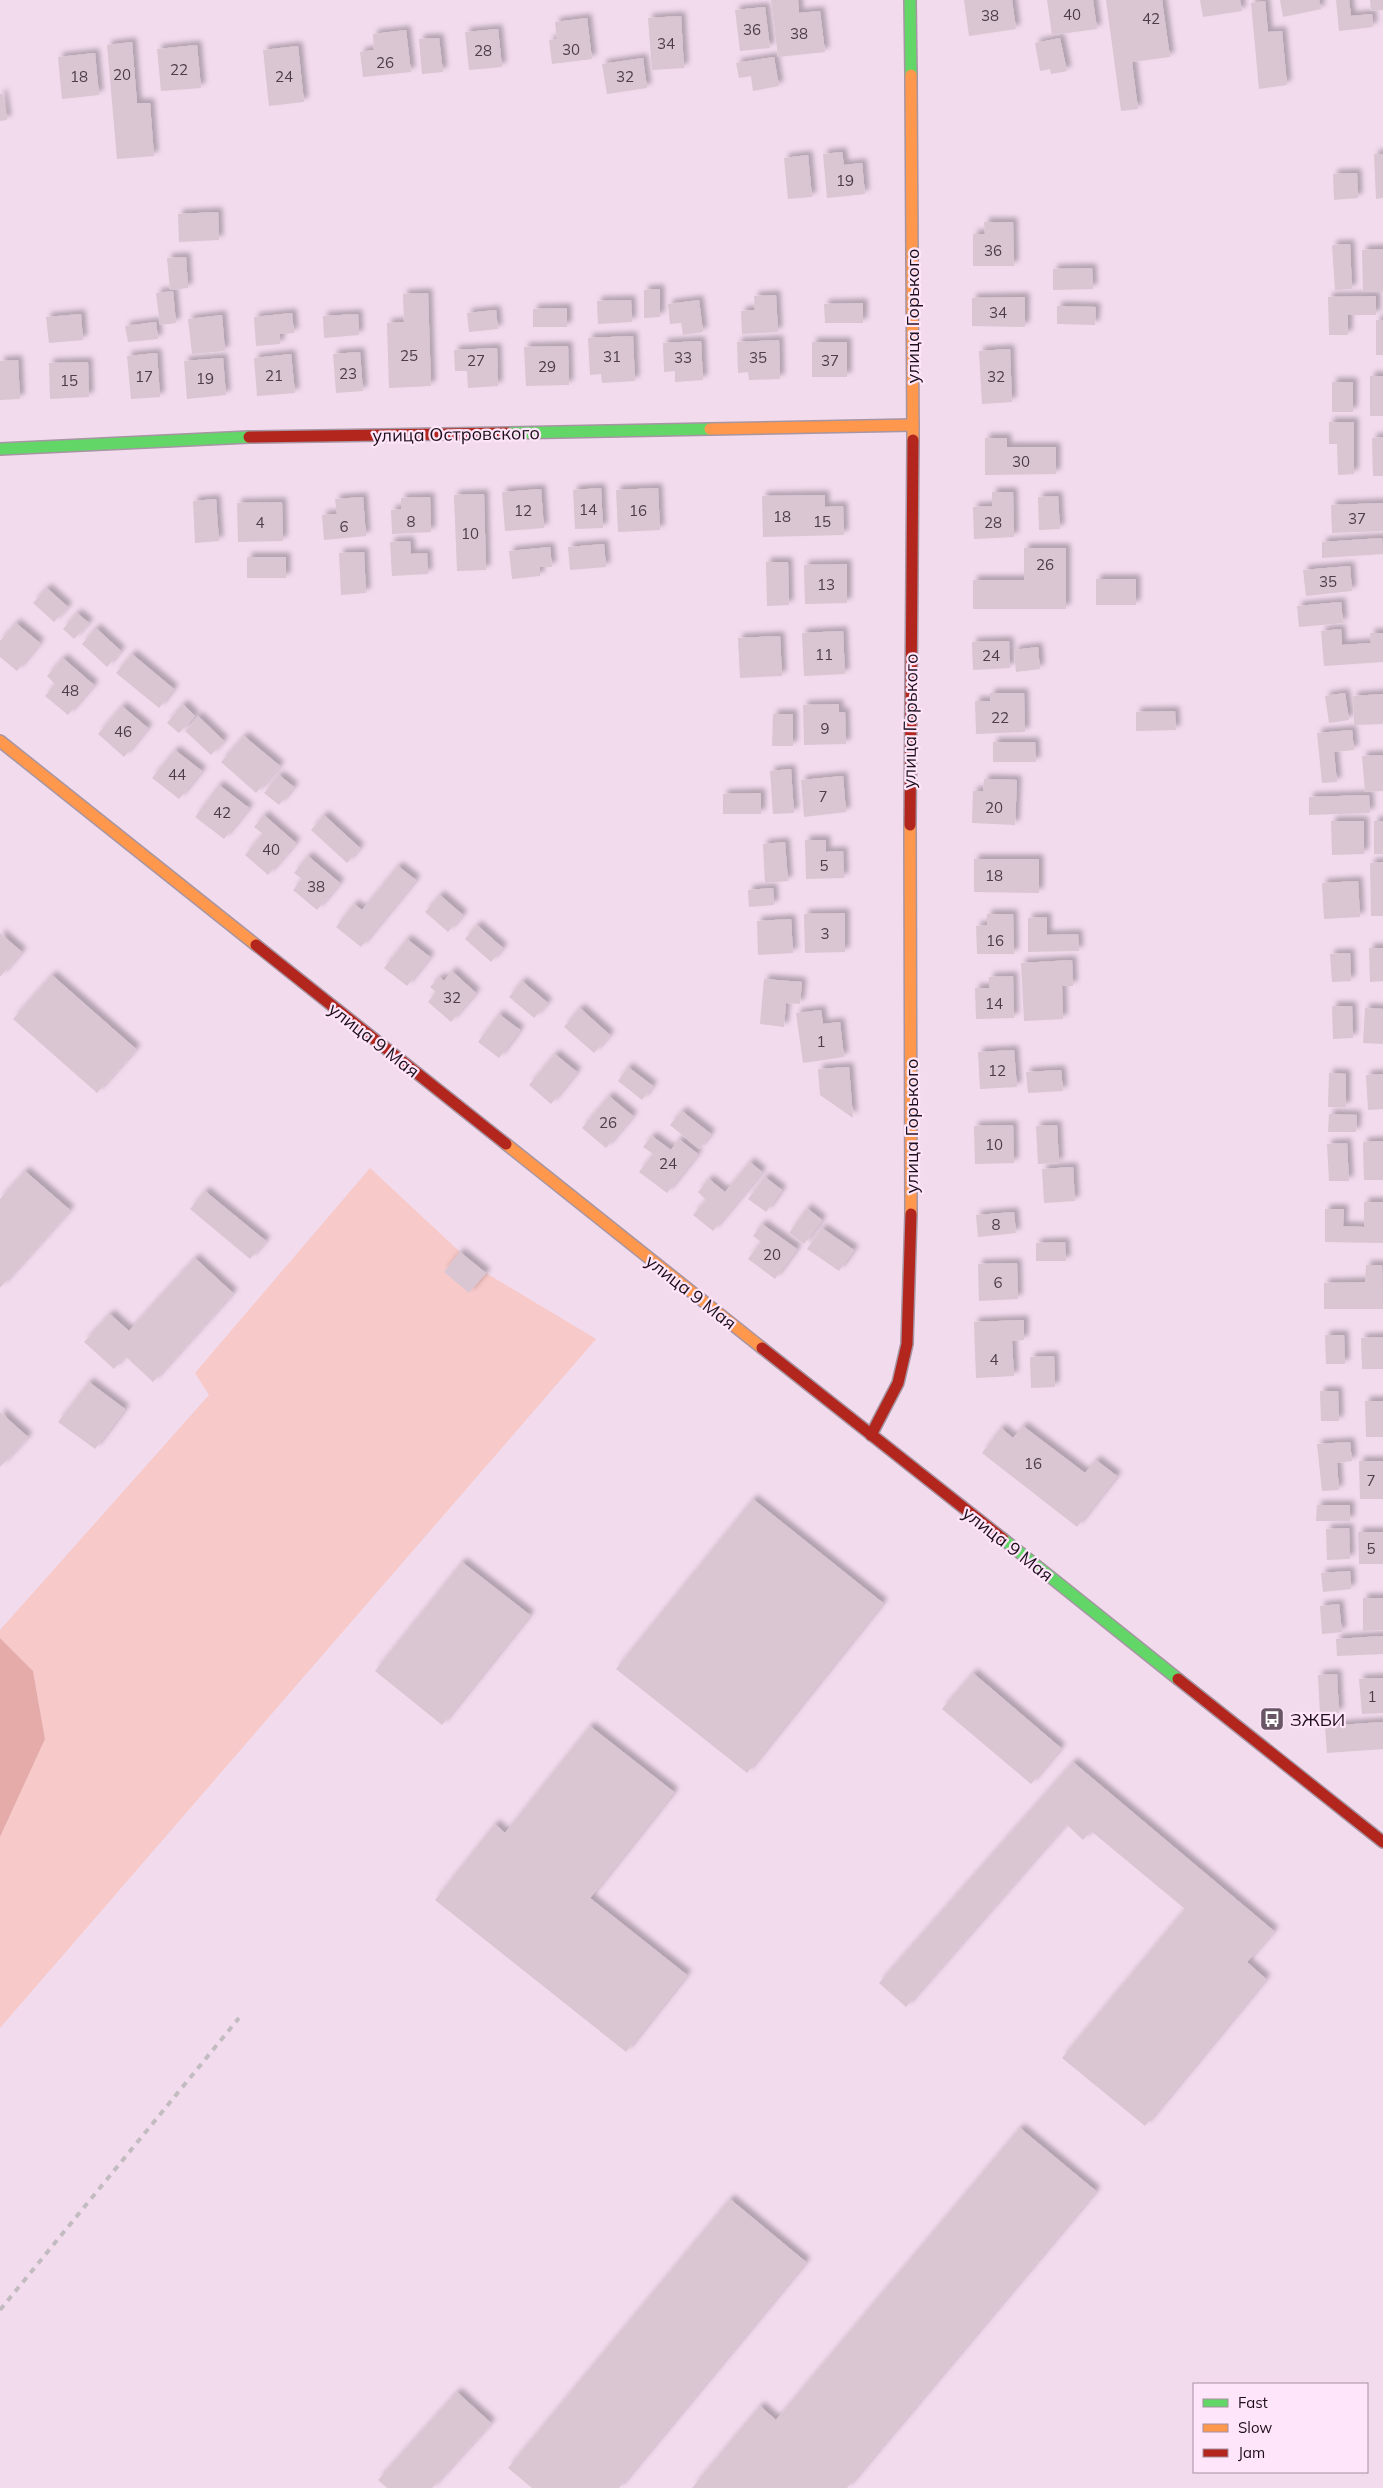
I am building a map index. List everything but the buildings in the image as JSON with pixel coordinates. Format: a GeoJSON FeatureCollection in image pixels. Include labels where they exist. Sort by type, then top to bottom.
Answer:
{"type":"FeatureCollection","features":[{"type":"Feature","properties":{"kind":"street","name":"улица Горького"},"geometry":{"type":"LineString","coordinates":[[871,1435],[898,1383],[907,1344],[910,1301],[912,1154],[909,890],[913,425],[910,0]]}},
{"type":"Feature","properties":{"kind":"street","name":"улица Островского"},"geometry":{"type":"LineString","coordinates":[[0,449],[221,438],[913,425]]}},
{"type":"Feature","properties":{"kind":"street","name":"улица 9 Мая"},"geometry":{"type":"LineString","coordinates":[[0,741],[1383,1842]]}},
{"type":"Feature","properties":{"kind":"shaded area"},"geometry":{"type":"Polygon","coordinates":[[[370,1168],[460,1252],[444,1272],[469,1292],[486,1273],[596,1339],[0,2028],[0,1837],[45,1739],[33,1671],[0,1638],[0,1630],[209,1395],[195,1373],[370,1168]]]}},
{"type":"Feature","properties":{"kind":"shaded area"},"geometry":{"type":"Polygon","coordinates":[[[0,1638],[33,1671],[45,1739],[0,1837],[0,1638]]]}},
{"type":"Feature","properties":{"kind":"railway"},"geometry":{"type":"LineString","coordinates":[[0,2310],[239,2018]]}},
{"type":"Feature","properties":{"kind":"traffic: fast"},"geometry":{"type":"LineString","coordinates":[[910,0],[911,75]]}},
{"type":"Feature","properties":{"kind":"traffic: fast"},"geometry":{"type":"LineString","coordinates":[[508,433],[710,429]]}},
{"type":"Feature","properties":{"kind":"traffic: fast"},"geometry":{"type":"LineString","coordinates":[[0,449],[249,437]]}},
{"type":"Feature","properties":{"kind":"traffic: fast"},"geometry":{"type":"LineString","coordinates":[[1003,1539],[1178,1679]]}},
{"type":"Feature","properties":{"kind":"traffic: slow"},"geometry":{"type":"LineString","coordinates":[[911,75],[913,440]]}},
{"type":"Feature","properties":{"kind":"traffic: slow"},"geometry":{"type":"LineString","coordinates":[[710,429],[913,425]]}},
{"type":"Feature","properties":{"kind":"traffic: slow"},"geometry":{"type":"LineString","coordinates":[[0,741],[256,945]]}},
{"type":"Feature","properties":{"kind":"traffic: slow"},"geometry":{"type":"LineString","coordinates":[[910,825],[911,1214]]}},
{"type":"Feature","properties":{"kind":"traffic: slow"},"geometry":{"type":"LineString","coordinates":[[506,1144],[762,1348]]}},
{"type":"Feature","properties":{"kind":"traffic: jam"},"geometry":{"type":"LineString","coordinates":[[249,437],[508,433]]}},
{"type":"Feature","properties":{"kind":"traffic: jam"},"geometry":{"type":"LineString","coordinates":[[910,825],[913,440]]}},
{"type":"Feature","properties":{"kind":"traffic: jam"},"geometry":{"type":"LineString","coordinates":[[256,945],[506,1144]]}},
{"type":"Feature","properties":{"kind":"traffic: jam"},"geometry":{"type":"LineString","coordinates":[[871,1435],[898,1383],[907,1344],[911,1214]]}},
{"type":"Feature","properties":{"kind":"traffic: jam"},"geometry":{"type":"LineString","coordinates":[[762,1348],[1003,1539]]}},
{"type":"Feature","properties":{"kind":"traffic: jam"},"geometry":{"type":"LineString","coordinates":[[1178,1679],[1383,1842]]}},
{"type":"Feature","properties":{"kind":"place","name":"ЗЖБИ"},"geometry":{"type":"Point","coordinates":[1272,1719]}}]}
